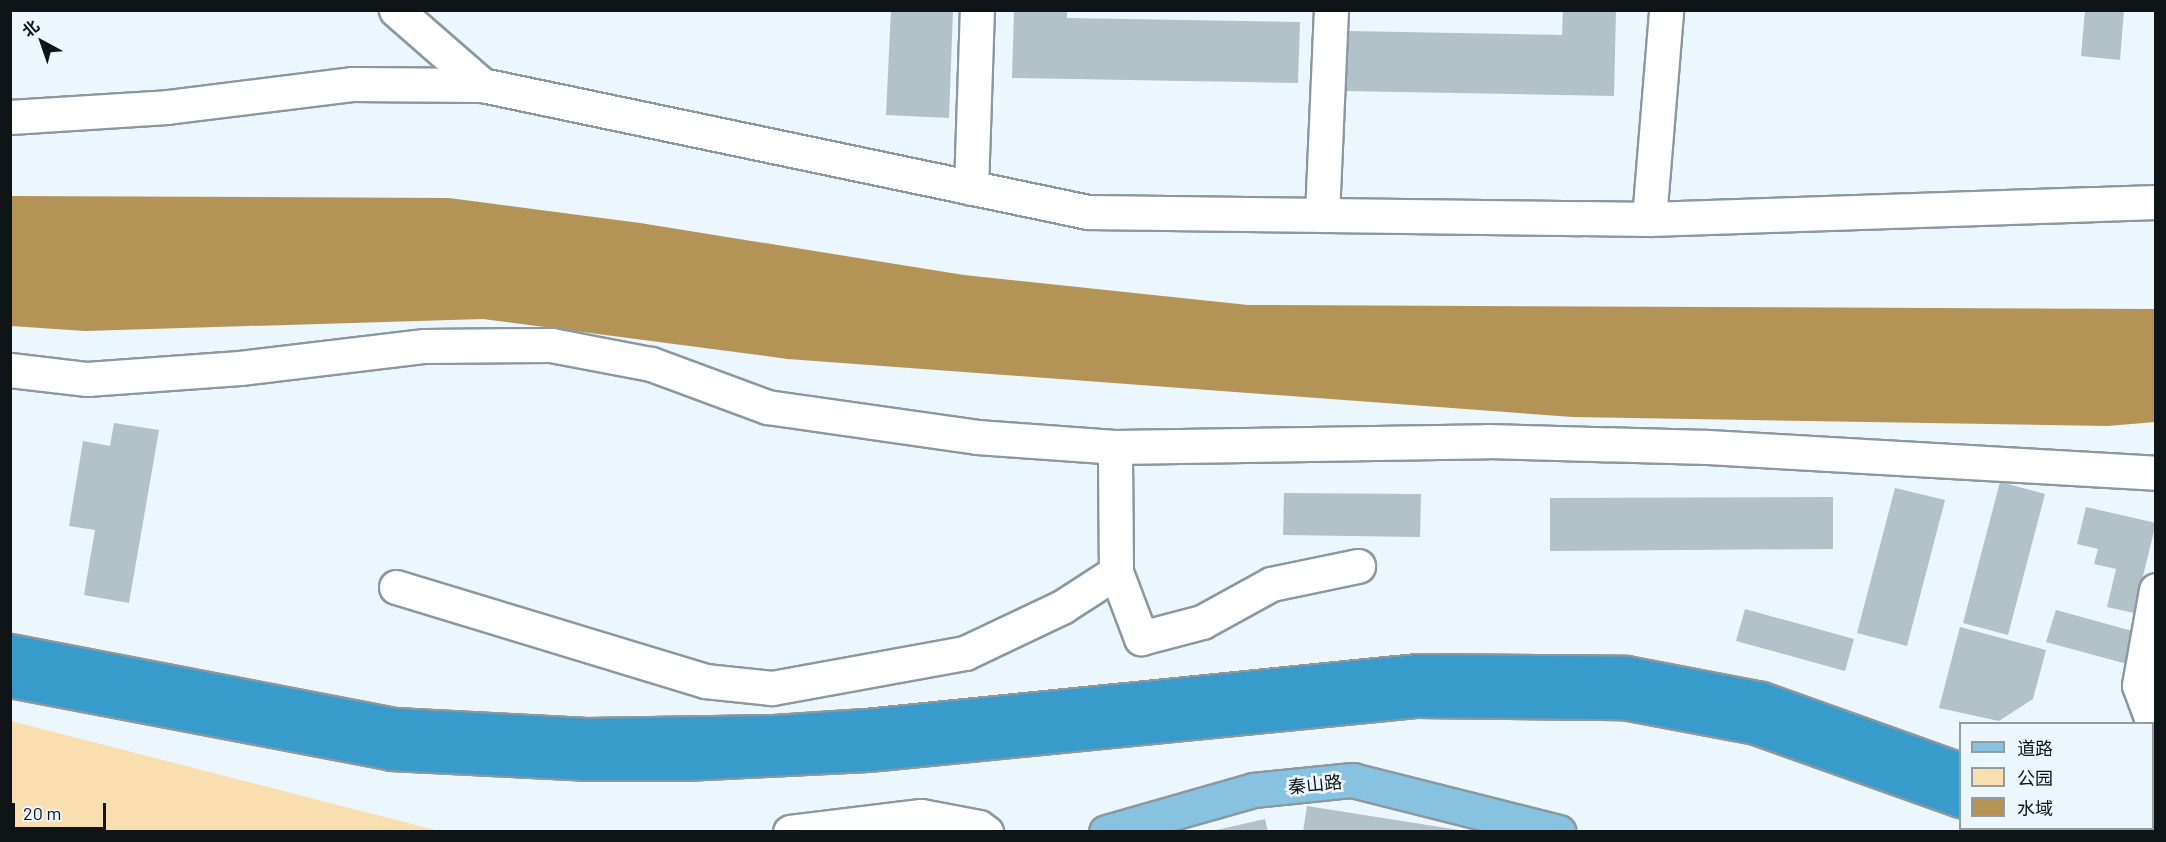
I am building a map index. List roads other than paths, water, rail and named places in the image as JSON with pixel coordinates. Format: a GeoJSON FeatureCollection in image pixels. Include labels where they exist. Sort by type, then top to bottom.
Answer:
{"type":"FeatureCollection","features":[{"type":"Feature","properties":{"kind":"highway"},"geometry":{"type":"LineString","coordinates":[[10,651],[395,725],[587,735],[774,732],[865,726],[1417,671],[1626,673],[1762,699],[1959,770]]}},
{"type":"Feature","properties":{"kind":"highway"},"geometry":{"type":"LineString","coordinates":[[10,680],[391,753],[586,763],[684,763],[868,754],[1418,700],[1623,702],[1755,727],[1959,800]]}},
{"type":"Feature","properties":{"kind":"main road","name":"秦山路"},"geometry":{"type":"LineString","coordinates":[[1106,831],[1254,790],[1352,780],[1559,831]]}},
{"type":"Feature","properties":{"kind":"street"},"geometry":{"type":"LineString","coordinates":[[396,10],[482,85]]}},
{"type":"Feature","properties":{"kind":"street"},"geometry":{"type":"LineString","coordinates":[[971,188],[977,10]]}},
{"type":"Feature","properties":{"kind":"street"},"geometry":{"type":"LineString","coordinates":[[1322,215],[1331,10]]}},
{"type":"Feature","properties":{"kind":"street"},"geometry":{"type":"LineString","coordinates":[[1649,219],[1666,10]]}},
{"type":"Feature","properties":{"kind":"street"},"geometry":{"type":"LineString","coordinates":[[10,117],[167,107],[351,84],[482,85],[1088,212],[1649,219],[2156,202]]}},
{"type":"Feature","properties":{"kind":"street"},"geometry":{"type":"LineString","coordinates":[[10,370],[87,379],[240,368],[426,346],[551,345],[651,364],[767,407],[977,437],[1115,447],[1523,442],[1707,447],[2156,473]]}},
{"type":"Feature","properties":{"kind":"street"},"geometry":{"type":"LineString","coordinates":[[1115,447],[1116,572],[1141,638],[1202,622],[1271,584],[1358,566]]}},
{"type":"Feature","properties":{"kind":"street"},"geometry":{"type":"LineString","coordinates":[[396,587],[705,681],[772,688],[965,653],[1062,607],[1116,572]]}},
{"type":"Feature","properties":{"kind":"street"},"geometry":{"type":"LineString","coordinates":[[2153,722],[2139,685],[2156,590]]}},
{"type":"Feature","properties":{"kind":"street"},"geometry":{"type":"LineString","coordinates":[[790,831],[921,816],[979,826],[987,831]]}},
{"type":"Feature","properties":{"kind":"water"},"geometry":{"type":"Polygon","coordinates":[[[11,196],[449,198],[640,223],[964,275],[1248,305],[2155,309],[2155,422],[2108,426],[1573,417],[788,359],[483,319],[85,331],[11,326],[11,196]]]}}]}
